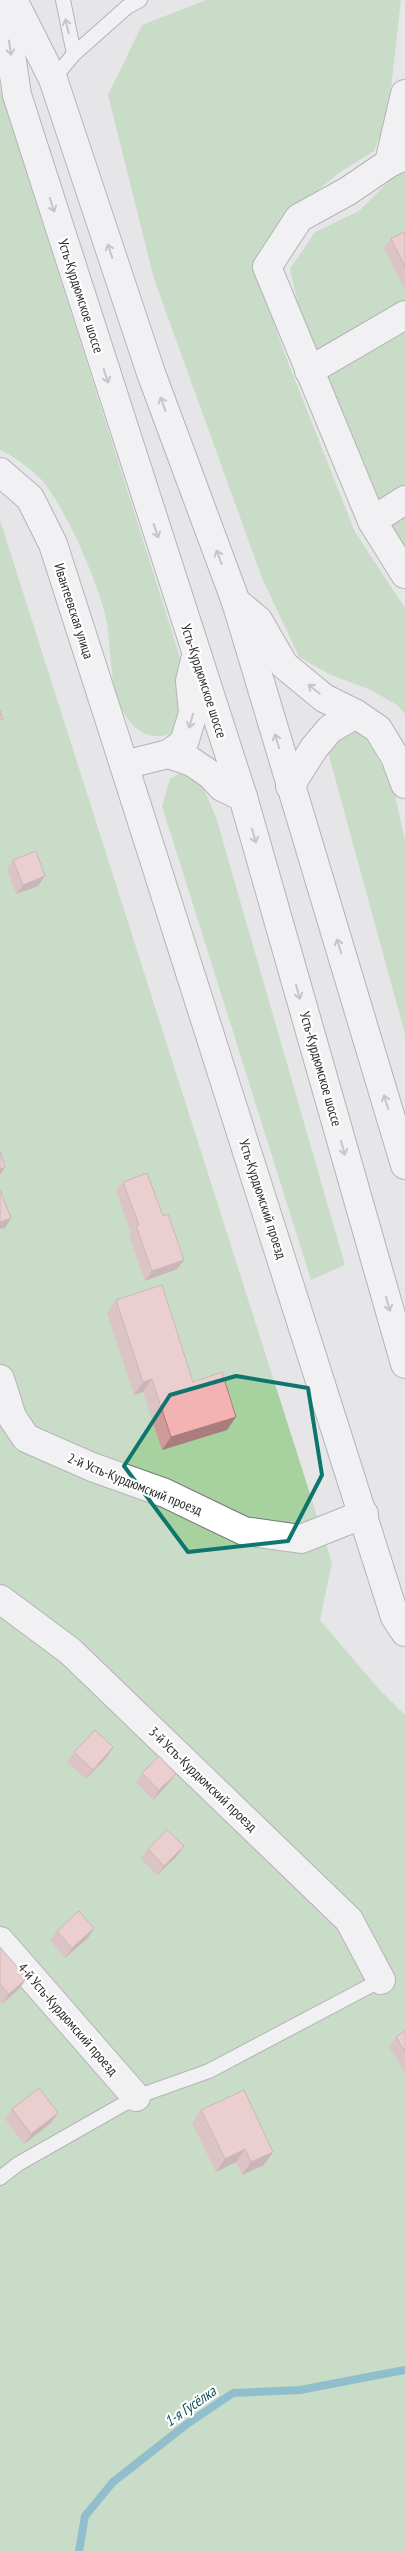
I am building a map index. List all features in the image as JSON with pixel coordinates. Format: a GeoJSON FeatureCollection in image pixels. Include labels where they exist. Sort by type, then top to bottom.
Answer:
{"type":"FeatureCollection","features":[{"type":"Feature","properties":{"kind":"street","name":"Усть-Курдюмское шоссе"},"geometry":{"type":"LineString","coordinates":[[3,0],[17,95],[196,656],[243,797],[405,1364]]}},
{"type":"Feature","properties":{"kind":"street"},"geometry":{"type":"LineString","coordinates":[[13,0],[53,79],[151,373],[236,602],[405,1166]]}},
{"type":"Feature","properties":{"kind":"street"},"geometry":{"type":"LineString","coordinates":[[405,94],[397,160],[348,191],[299,218],[267,267],[372,521],[405,574]]}},
{"type":"Feature","properties":{"kind":"street"},"geometry":{"type":"LineString","coordinates":[[309,371],[405,315]]}},
{"type":"Feature","properties":{"kind":"street","name":"Ивантеевская улица"},"geometry":{"type":"LineString","coordinates":[[0,472],[30,498],[52,544],[124,765]]}},
{"type":"Feature","properties":{"kind":"street"},"geometry":{"type":"LineString","coordinates":[[372,521],[405,500]]}},
{"type":"Feature","properties":{"kind":"street"},"geometry":{"type":"LineString","coordinates":[[236,602],[258,620],[284,665],[324,698],[356,714],[378,729],[395,757],[405,784]]}},
{"type":"Feature","properties":{"kind":"street"},"geometry":{"type":"LineString","coordinates":[[124,765],[168,754],[184,743],[193,713],[190,681],[196,656]]}},
{"type":"Feature","properties":{"kind":"street"},"geometry":{"type":"LineString","coordinates":[[290,786],[314,748],[330,729],[356,714]]}},
{"type":"Feature","properties":{"kind":"street"},"geometry":{"type":"LineString","coordinates":[[168,754],[192,762],[211,775],[222,787],[243,797]]}},
{"type":"Feature","properties":{"kind":"street","name":"Усть-Курдюмский проезд"},"geometry":{"type":"LineString","coordinates":[[124,765],[364,1514],[395,1617],[405,1632]]}},
{"type":"Feature","properties":{"kind":"street","name":"2-й Усть-Курдюмский проезд"},"geometry":{"type":"LineString","coordinates":[[0,1379],[12,1417],[26,1438],[92,1467],[165,1493],[244,1531],[302,1539],[364,1514]]}},
{"type":"Feature","properties":{"kind":"street","name":"3-й Усть-Курдюмский проезд"},"geometry":{"type":"LineString","coordinates":[[0,1599],[70,1651],[349,1920],[381,1980]]}},
{"type":"Feature","properties":{"kind":"street","name":"4-й Усть-Курдюмский проезд"},"geometry":{"type":"LineString","coordinates":[[0,1941],[136,2097]]}},
{"type":"Feature","properties":{"kind":"lane"},"geometry":{"type":"LineString","coordinates":[[63,0],[74,54]]}},
{"type":"Feature","properties":{"kind":"lane"},"geometry":{"type":"LineString","coordinates":[[53,79],[74,54],[127,7],[140,0]]}},
{"type":"Feature","properties":{"kind":"lane"},"geometry":{"type":"LineString","coordinates":[[0,2178],[18,2164],[136,2097],[209,2071],[381,1980]]}},
{"type":"Feature","properties":{"kind":"highlighted area"},"geometry":{"type":"Polygon","coordinates":[[[236,1376],[308,1388],[322,1475],[288,1541],[188,1552],[124,1466],[170,1395],[236,1376]]]}},
{"type":"Feature","properties":{"kind":"green space"},"geometry":{"type":"Polygon","coordinates":[[[206,0],[401,0],[388,116],[374,151],[339,173],[290,213],[256,269],[282,347],[355,532],[405,608],[405,714],[397,705],[371,690],[331,675],[299,657],[262,578],[154,279],[108,95],[142,25],[206,0]]]}},
{"type":"Feature","properties":{"kind":"green space"},"geometry":{"type":"Polygon","coordinates":[[[0,88],[179,654],[185,680],[177,732],[166,735],[157,736],[141,732],[134,727],[123,712],[114,686],[107,623],[103,608],[98,590],[73,531],[54,497],[41,479],[12,456],[0,450],[0,88]]]}},
{"type":"Feature","properties":{"kind":"green space"},"geometry":{"type":"Polygon","coordinates":[[[405,170],[405,550],[378,501],[303,327],[290,269],[315,232],[359,211],[395,175],[405,170]]]}},
{"type":"Feature","properties":{"kind":"green space"},"geometry":{"type":"Polygon","coordinates":[[[0,520],[332,1563],[320,1620],[377,1687],[405,1715],[405,2551],[0,2551],[0,520]]]}},
{"type":"Feature","properties":{"kind":"green space"},"geometry":{"type":"Polygon","coordinates":[[[352,730],[365,736],[393,785],[405,841],[405,1034],[329,756],[331,741],[352,730]]]}},
{"type":"Feature","properties":{"kind":"green space"},"geometry":{"type":"Polygon","coordinates":[[[180,773],[198,776],[216,817],[345,1265],[311,1280],[162,806],[170,779],[180,773]]]}},
{"type":"Feature","properties":{"kind":"building"},"geometry":{"type":"Polygon","coordinates":[[[405,232],[405,267],[391,238],[405,232]]]}},
{"type":"Feature","properties":{"kind":"building"},"geometry":{"type":"Polygon","coordinates":[[[36,851],[45,876],[23,885],[13,860],[36,851]]]}},
{"type":"Feature","properties":{"kind":"building"},"geometry":{"type":"Polygon","coordinates":[[[0,1151],[5,1167],[0,1169],[0,1151]]]}},
{"type":"Feature","properties":{"kind":"building"},"geometry":{"type":"Polygon","coordinates":[[[147,1173],[163,1216],[168,1214],[184,1260],[152,1271],[136,1226],[139,1225],[123,1182],[147,1173]]]}},
{"type":"Feature","properties":{"kind":"building"},"geometry":{"type":"Polygon","coordinates":[[[0,1190],[11,1218],[0,1222],[0,1190]]]}},
{"type":"Feature","properties":{"kind":"building"},"geometry":{"type":"Polygon","coordinates":[[[162,1285],[193,1382],[222,1372],[236,1417],[171,1437],[152,1379],[143,1382],[116,1300],[162,1285]]]}},
{"type":"Feature","properties":{"kind":"building"},"geometry":{"type":"Polygon","coordinates":[[[95,1730],[113,1747],[93,1770],[74,1752],[95,1730]]]}},
{"type":"Feature","properties":{"kind":"building"},"geometry":{"type":"Polygon","coordinates":[[[159,1756],[176,1774],[159,1790],[142,1773],[159,1756]]]}},
{"type":"Feature","properties":{"kind":"building"},"geometry":{"type":"Polygon","coordinates":[[[167,1830],[184,1846],[164,1866],[148,1849],[167,1830]]]}},
{"type":"Feature","properties":{"kind":"building"},"geometry":{"type":"Polygon","coordinates":[[[79,1911],[94,1928],[72,1948],[57,1931],[79,1911]]]}},
{"type":"Feature","properties":{"kind":"building"},"geometry":{"type":"Polygon","coordinates":[[[0,1947],[27,1978],[9,1994],[0,1984],[0,1947]]]}},
{"type":"Feature","properties":{"kind":"building"},"geometry":{"type":"Polygon","coordinates":[[[405,2031],[405,2052],[396,2037],[405,2031]]]}},
{"type":"Feature","properties":{"kind":"building"},"geometry":{"type":"Polygon","coordinates":[[[39,2088],[58,2113],[31,2134],[12,2109],[39,2088]]]}},
{"type":"Feature","properties":{"kind":"building"},"geometry":{"type":"Polygon","coordinates":[[[244,2090],[273,2152],[251,2162],[245,2149],[225,2159],[201,2110],[244,2090]]]}},
{"type":"Feature","properties":{"kind":"waterway","name":"1-я Гусёлка"},"geometry":{"type":"LineString","coordinates":[[79,2551],[85,2516],[113,2482],[187,2424],[233,2393],[300,2390],[405,2370]]}}]}
